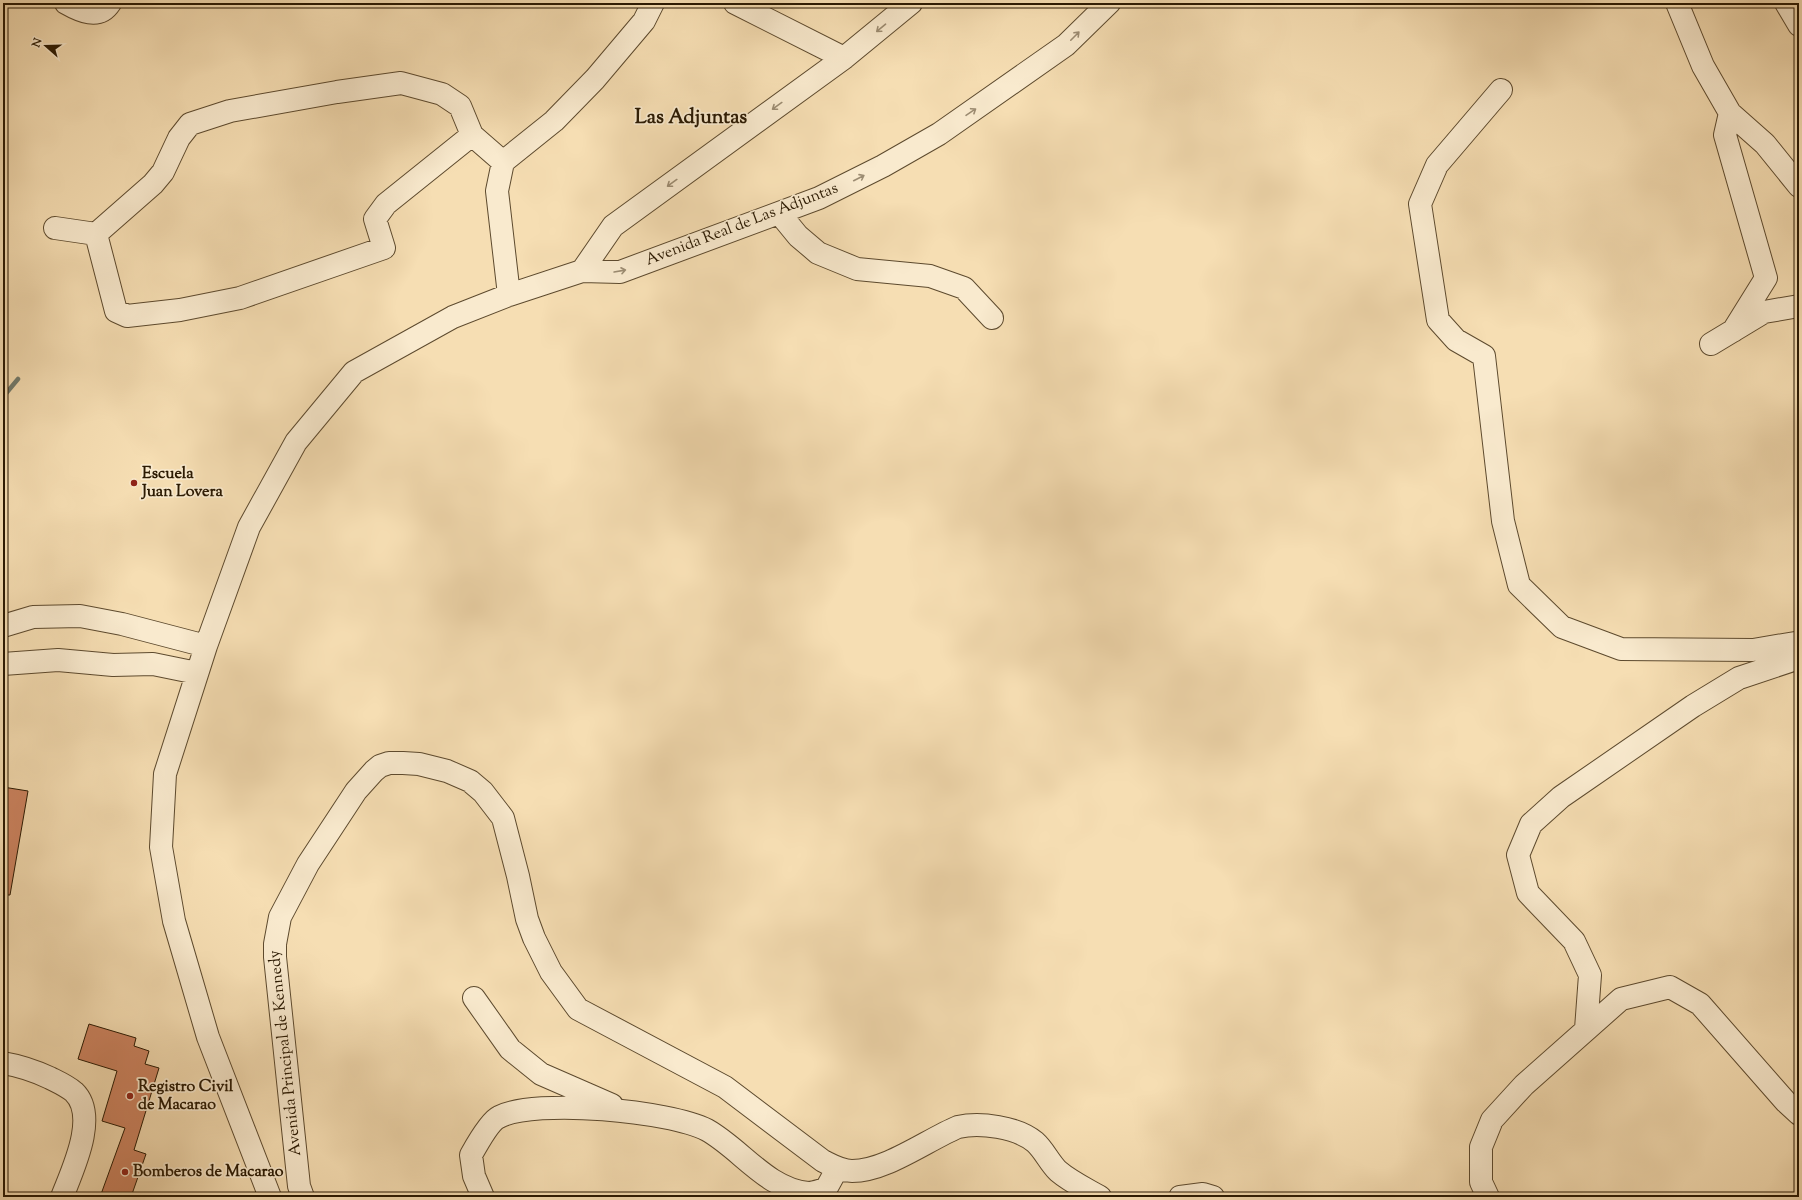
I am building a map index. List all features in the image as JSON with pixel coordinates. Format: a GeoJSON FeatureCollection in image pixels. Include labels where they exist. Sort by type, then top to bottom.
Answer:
{"type":"FeatureCollection","features":[{"type":"Feature","properties":{"kind":"street"},"geometry":{"type":"LineString","coordinates":[[66,3],[81,12],[97,13],[106,8],[110,3]]}},
{"type":"Feature","properties":{"kind":"street"},"geometry":{"type":"LineString","coordinates":[[509,295],[498,191],[503,162],[554,121],[595,79],[644,21],[653,3]]}},
{"type":"Feature","properties":{"kind":"street"},"geometry":{"type":"LineString","coordinates":[[735,3],[844,58]]}},
{"type":"Feature","properties":{"kind":"street"},"geometry":{"type":"LineString","coordinates":[[582,271],[613,226],[844,58],[911,3]]}},
{"type":"Feature","properties":{"kind":"street","name":"Avenida Real de Las Adjuntas"},"geometry":{"type":"LineString","coordinates":[[270,1197],[208,1037],[174,921],[161,847],[165,774],[206,646],[249,527],[296,442],[354,372],[453,317],[509,295],[582,271],[620,272],[780,214],[819,198],[883,166],[939,134],[1066,45],[1108,3]]}},
{"type":"Feature","properties":{"kind":"street"},"geometry":{"type":"LineString","coordinates":[[1677,3],[1703,66],[1730,113],[1765,144],[1799,186]]}},
{"type":"Feature","properties":{"kind":"street"},"geometry":{"type":"LineString","coordinates":[[1786,3],[1799,25]]}},
{"type":"Feature","properties":{"kind":"street"},"geometry":{"type":"LineString","coordinates":[[96,234],[158,178],[163,172],[179,138],[190,124],[230,111],[337,92],[401,83],[442,94],[460,106],[472,136],[503,162]]}},
{"type":"Feature","properties":{"kind":"street"},"geometry":{"type":"LineString","coordinates":[[1500,90],[1437,165],[1420,204],[1438,320],[1456,340],[1484,356],[1503,521],[1519,585],[1562,627],[1621,649],[1753,650],[1795,643],[1799,645]]}},
{"type":"Feature","properties":{"kind":"street"},"geometry":{"type":"LineString","coordinates":[[1730,113],[1725,135],[1766,278],[1733,331]]}},
{"type":"Feature","properties":{"kind":"street"},"geometry":{"type":"LineString","coordinates":[[96,234],[116,311],[127,316],[180,310],[240,298],[384,248],[375,219],[386,204],[472,136]]}},
{"type":"Feature","properties":{"kind":"street"},"geometry":{"type":"LineString","coordinates":[[780,214],[798,236],[818,253],[857,268],[930,276],[964,288],[992,318]]}},
{"type":"Feature","properties":{"kind":"street"},"geometry":{"type":"LineString","coordinates":[[55,228],[96,234]]}},
{"type":"Feature","properties":{"kind":"street"},"geometry":{"type":"LineString","coordinates":[[1711,344],[1764,312],[1799,306]]}},
{"type":"Feature","properties":{"kind":"street"},"geometry":{"type":"LineString","coordinates":[[3,626],[33,617],[80,616],[122,624],[206,646]]}},
{"type":"Feature","properties":{"kind":"street"},"geometry":{"type":"LineString","coordinates":[[1586,1029],[1590,975],[1574,941],[1528,893],[1518,854],[1531,824],[1560,797],[1693,706],[1739,678],[1799,658]]}},
{"type":"Feature","properties":{"kind":"street"},"geometry":{"type":"LineString","coordinates":[[3,664],[58,660],[113,665],[153,664],[197,673]]}},
{"type":"Feature","properties":{"kind":"street","name":"Avenida Principal de Kennedy"},"geometry":{"type":"LineString","coordinates":[[303,1197],[298,1179],[277,972],[275,944],[277,932],[280,917],[308,864],[356,791],[374,771],[380,766],[389,763],[419,764],[447,771],[470,781],[493,802],[503,818],[527,919],[534,938],[551,972],[578,1009],[725,1086],[824,1161],[837,1168],[851,1172],[859,1171],[879,1165],[958,1127],[968,1125],[999,1127],[1035,1142],[1058,1170],[1074,1182],[1100,1197]]}},
{"type":"Feature","properties":{"kind":"street"},"geometry":{"type":"LineString","coordinates":[[1488,1197],[1481,1182],[1481,1147],[1492,1120],[1524,1085],[1620,999],[1670,987],[1700,1004],[1786,1102],[1799,1114]]}},
{"type":"Feature","properties":{"kind":"street"},"geometry":{"type":"LineString","coordinates":[[474,998],[510,1049],[541,1074],[631,1113]]}},
{"type":"Feature","properties":{"kind":"street"},"geometry":{"type":"LineString","coordinates":[[3,1063],[26,1067],[60,1083],[74,1093],[83,1110],[84,1125],[79,1156],[62,1197]]}},
{"type":"Feature","properties":{"kind":"street"},"geometry":{"type":"LineString","coordinates":[[483,1197],[474,1176],[471,1156],[498,1117],[524,1109],[572,1107],[672,1118],[707,1130],[780,1185],[809,1193],[826,1189],[837,1168]]}},
{"type":"Feature","properties":{"kind":"street"},"geometry":{"type":"LineString","coordinates":[[1180,1197],[1203,1194],[1213,1197]]}},
{"type":"Feature","properties":{"kind":"building"},"geometry":{"type":"Polygon","coordinates":[[[3,787],[28,791],[10,895],[3,895],[3,787]]]}},
{"type":"Feature","properties":{"kind":"building","name":"Registro Civil de Macarao"},"geometry":{"type":"Polygon","coordinates":[[[89,1024],[136,1038],[134,1046],[149,1051],[145,1064],[159,1068],[134,1150],[146,1154],[131,1197],[100,1197],[125,1128],[102,1121],[117,1071],[78,1059],[89,1024]]]}},
{"type":"Feature","properties":{"kind":"waterway"},"geometry":{"type":"LineString","coordinates":[[3,397],[18,379]]}},
{"type":"Feature","properties":{"kind":"place","name":"Escuela Juan Lovera"},"geometry":{"type":"Point","coordinates":[134,483]}},
{"type":"Feature","properties":{"kind":"place","name":"Registro Civil de Macarao"},"geometry":{"type":"Point","coordinates":[130,1096]}},
{"type":"Feature","properties":{"kind":"place","name":"Bomberos de Macarao"},"geometry":{"type":"Point","coordinates":[125,1172]}},
{"type":"Feature","properties":{"kind":"district","name":"Las Adjuntas"},"geometry":{"type":"Point","coordinates":[691,118]}}]}
